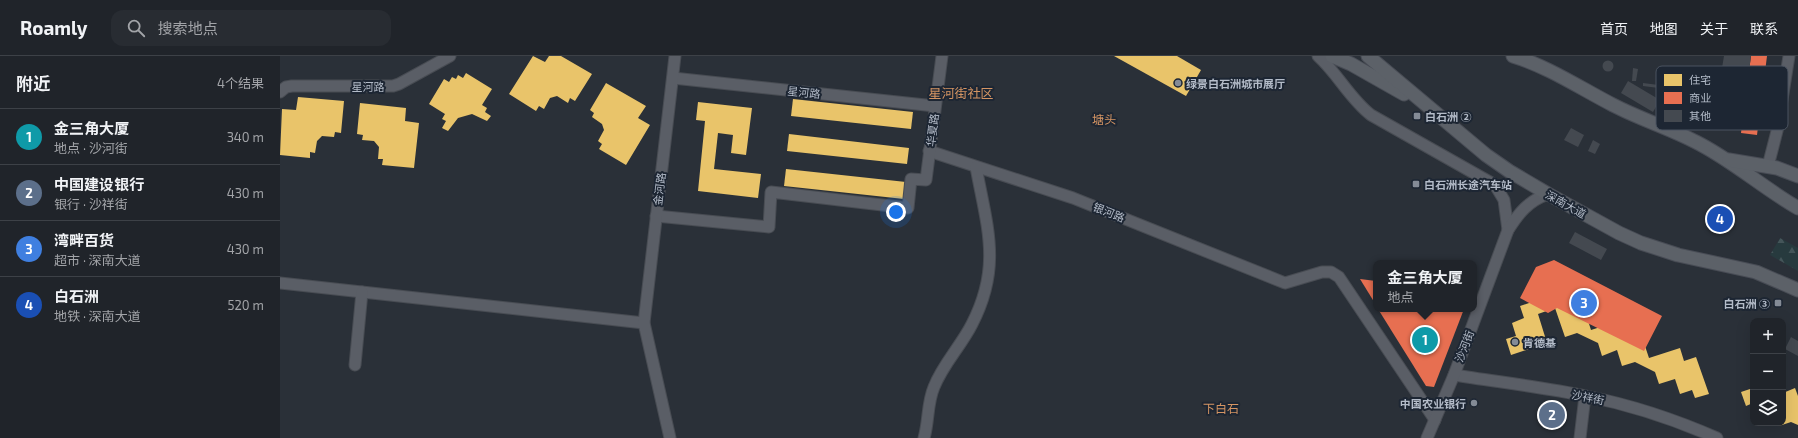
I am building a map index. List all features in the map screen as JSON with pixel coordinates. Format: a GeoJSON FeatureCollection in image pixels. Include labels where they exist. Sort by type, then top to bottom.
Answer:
{"type":"FeatureCollection","features":[{"type":"Feature","properties":{"kind":"main road"},"geometry":{"type":"LineString","coordinates":[[1332,56],[1351,64],[1436,111]]}},
{"type":"Feature","properties":{"kind":"main road","name":"深南大道"},"geometry":{"type":"LineString","coordinates":[[1368,56],[1436,111],[1486,155],[1548,194],[1641,244],[1678,255],[1756,272],[1798,290]]}},
{"type":"Feature","properties":{"kind":"main road"},"geometry":{"type":"LineString","coordinates":[[1513,56],[1545,68],[1634,116],[1656,125]]}},
{"type":"Feature","properties":{"kind":"main road"},"geometry":{"type":"LineString","coordinates":[[1668,130],[1697,142],[1727,160],[1767,189],[1798,208]]}},
{"type":"Feature","properties":{"kind":"main road"},"geometry":{"type":"LineString","coordinates":[[1727,160],[1768,166],[1798,176]]}},
{"type":"Feature","properties":{"kind":"street","name":"星河路"},"geometry":{"type":"LineString","coordinates":[[280,92],[286,87],[292,86],[393,86],[450,56]]}},
{"type":"Feature","properties":{"kind":"street","name":"金河路"},"geometry":{"type":"LineString","coordinates":[[670,438],[644,323],[676,56]]}},
{"type":"Feature","properties":{"kind":"street","name":"华夏路"},"geometry":{"type":"LineString","coordinates":[[656,216],[769,227],[771,192],[908,208],[911,179],[926,180],[942,56]]}},
{"type":"Feature","properties":{"kind":"street"},"geometry":{"type":"LineString","coordinates":[[1318,56],[1331,69],[1360,105],[1371,115],[1495,185],[1504,200],[1508,230]]}},
{"type":"Feature","properties":{"kind":"street"},"geometry":{"type":"LineString","coordinates":[[1787,66],[1789,56]]}},
{"type":"Feature","properties":{"kind":"street","name":"星河路"},"geometry":{"type":"LineString","coordinates":[[673,78],[935,106]]}},
{"type":"Feature","properties":{"kind":"street"},"geometry":{"type":"LineString","coordinates":[[1768,166],[1777,130]]}},
{"type":"Feature","properties":{"kind":"street","name":"银河路"},"geometry":{"type":"LineString","coordinates":[[929,152],[1073,198],[1285,283],[1322,272],[1331,272],[1339,277],[1434,420]]}},
{"type":"Feature","properties":{"kind":"street"},"geometry":{"type":"LineString","coordinates":[[924,438],[933,389],[939,375],[971,326],[984,299],[990,270],[990,241],[976,167]]}},
{"type":"Feature","properties":{"kind":"street","name":"沙河街"},"geometry":{"type":"LineString","coordinates":[[1427,438],[1454,375],[1508,230],[1519,213],[1525,207],[1532,201],[1548,194]]}},
{"type":"Feature","properties":{"kind":"street"},"geometry":{"type":"LineString","coordinates":[[280,283],[644,323]]}},
{"type":"Feature","properties":{"kind":"street"},"geometry":{"type":"LineString","coordinates":[[355,365],[362,292]]}},
{"type":"Feature","properties":{"kind":"street","name":"沙祥街"},"geometry":{"type":"LineString","coordinates":[[1454,375],[1585,396],[1640,410],[1717,438]]}},
{"type":"Feature","properties":{"kind":"street"},"geometry":{"type":"LineString","coordinates":[[1580,438],[1585,396]]}},
{"type":"Feature","properties":{"kind":"green space"},"geometry":{"type":"Polygon","coordinates":[[[1780,238],[1798,248],[1798,271],[1770,255],[1780,238]]]}},
{"type":"Feature","properties":{"kind":"building: 住宅"},"geometry":{"type":"Polygon","coordinates":[[[533,56],[545,62],[549,56],[561,56],[592,74],[575,101],[570,98],[568,103],[557,96],[550,98],[544,109],[539,106],[536,111],[509,94],[533,56]]]}},
{"type":"Feature","properties":{"kind":"building: 住宅","name":"绿景白石洲城市展厅"},"geometry":{"type":"Polygon","coordinates":[[[1114,56],[1177,56],[1201,70],[1186,96],[1114,56]]]}},
{"type":"Feature","properties":{"kind":"building: 住宅"},"geometry":{"type":"Polygon","coordinates":[[[466,73],[492,89],[482,105],[487,108],[485,112],[491,116],[487,121],[472,114],[458,118],[448,131],[442,128],[446,121],[442,119],[445,114],[429,104],[444,79],[449,82],[452,77],[456,79],[458,75],[463,78],[466,73]]]}},
{"type":"Feature","properties":{"kind":"building: 住宅"},"geometry":{"type":"Polygon","coordinates":[[[606,83],[646,106],[638,118],[650,125],[626,165],[599,149],[602,144],[598,141],[604,130],[602,124],[592,117],[594,113],[590,110],[606,83]]]}},
{"type":"Feature","properties":{"kind":"building: 住宅"},"geometry":{"type":"Polygon","coordinates":[[[298,97],[344,101],[341,133],[335,132],[334,137],[322,136],[317,141],[315,153],[310,152],[310,158],[280,155],[282,109],[296,110],[298,97]]]}},
{"type":"Feature","properties":{"kind":"building: 住宅"},"geometry":{"type":"Polygon","coordinates":[[[793,99],[913,112],[911,129],[791,116],[793,99]]]}},
{"type":"Feature","properties":{"kind":"building: 住宅"},"geometry":{"type":"Polygon","coordinates":[[[698,102],[752,108],[746,155],[731,153],[733,135],[718,133],[714,169],[761,174],[758,198],[698,191],[705,121],[696,120],[698,102]]]}},
{"type":"Feature","properties":{"kind":"building: 住宅"},"geometry":{"type":"Polygon","coordinates":[[[360,103],[406,108],[405,121],[419,123],[414,168],[382,165],[383,159],[378,159],[379,147],[374,141],[362,140],[363,135],[357,134],[360,103]]]}},
{"type":"Feature","properties":{"kind":"building: 住宅"},"geometry":{"type":"Polygon","coordinates":[[[789,134],[909,148],[907,164],[787,151],[789,134]]]}},
{"type":"Feature","properties":{"kind":"building: 住宅"},"geometry":{"type":"Polygon","coordinates":[[[786,169],[906,182],[904,199],[784,186],[786,169]]]}},
{"type":"Feature","properties":{"kind":"building: 住宅"},"geometry":{"type":"Polygon","coordinates":[[[1564,291],[1569,304],[1581,299],[1591,330],[1622,320],[1626,332],[1639,328],[1649,358],[1680,348],[1684,361],[1696,357],[1709,394],[1695,398],[1692,390],[1680,394],[1675,379],[1659,384],[1655,372],[1635,362],[1622,366],[1617,350],[1602,356],[1598,343],[1577,333],[1565,337],[1555,308],[1538,314],[1547,343],[1511,355],[1506,339],[1516,336],[1512,323],[1524,318],[1520,306],[1564,291]]]}},
{"type":"Feature","properties":{"kind":"building: 住宅"},"geometry":{"type":"Polygon","coordinates":[[[1795,388],[1798,396],[1798,425],[1791,422],[1786,424],[1786,392],[1795,388]]]}},
{"type":"Feature","properties":{"kind":"building: 住宅"},"geometry":{"type":"Polygon","coordinates":[[[1750,389],[1750,404],[1746,406],[1741,392],[1750,389]]]}},
{"type":"Feature","properties":{"kind":"building: 商业"},"geometry":{"type":"Polygon","coordinates":[[[1751,56],[1767,56],[1766,66],[1750,66],[1751,56]]]}},
{"type":"Feature","properties":{"kind":"building: 商业"},"geometry":{"type":"Polygon","coordinates":[[[1741,130],[1758,130],[1757,135],[1741,133],[1741,130]]]}},
{"type":"Feature","properties":{"kind":"building: 商业"},"geometry":{"type":"Polygon","coordinates":[[[1554,260],[1662,316],[1644,351],[1557,308],[1548,313],[1520,298],[1536,267],[1554,260]]]}},
{"type":"Feature","properties":{"kind":"building: 商业"},"geometry":{"type":"Polygon","coordinates":[[[1360,279],[1373,281],[1373,300],[1360,279]]]}},
{"type":"Feature","properties":{"kind":"building: 商业"},"geometry":{"type":"Polygon","coordinates":[[[1380,312],[1463,312],[1434,387],[1426,386],[1380,312]]]}},
{"type":"Feature","properties":{"kind":"building: 其他"},"geometry":{"type":"Polygon","coordinates":[[[1724,56],[1751,56],[1750,66],[1722,66],[1724,56]]]}},
{"type":"Feature","properties":{"kind":"building: 其他"},"geometry":{"type":"Polygon","coordinates":[[[1608,60],[1612,62],[1614,66],[1612,70],[1608,72],[1604,70],[1602,66],[1604,62],[1608,60]]]}},
{"type":"Feature","properties":{"kind":"building: 其他"},"geometry":{"type":"Polygon","coordinates":[[[1633,68],[1638,69],[1636,81],[1632,81],[1633,68]]]}},
{"type":"Feature","properties":{"kind":"building: 其他"},"geometry":{"type":"Polygon","coordinates":[[[1628,81],[1656,98],[1656,107],[1653,112],[1621,93],[1628,81]]]}},
{"type":"Feature","properties":{"kind":"building: 其他"},"geometry":{"type":"Polygon","coordinates":[[[1643,83],[1656,85],[1656,88],[1643,86],[1643,83]]]}},
{"type":"Feature","properties":{"kind":"building: 其他"},"geometry":{"type":"Polygon","coordinates":[[[1571,128],[1584,135],[1578,147],[1564,140],[1571,128]]]}},
{"type":"Feature","properties":{"kind":"building: 其他"},"geometry":{"type":"Polygon","coordinates":[[[1593,140],[1600,144],[1595,154],[1588,151],[1593,140]]]}},
{"type":"Feature","properties":{"kind":"building: 其他"},"geometry":{"type":"Polygon","coordinates":[[[1575,232],[1607,249],[1601,260],[1569,243],[1575,232]]]}},
{"type":"Feature","properties":{"kind":"building: 其他"},"geometry":{"type":"Polygon","coordinates":[[[1791,337],[1798,341],[1798,356],[1786,350],[1791,337]]]}},
{"type":"Feature","properties":{"kind":"place","name":"绿景白石洲城市展厅"},"geometry":{"type":"Point","coordinates":[1178,83]}},
{"type":"Feature","properties":{"kind":"place","name":"白石洲 ②"},"geometry":{"type":"Point","coordinates":[1417,116]}},
{"type":"Feature","properties":{"kind":"place","name":"白石洲长途汽车站"},"geometry":{"type":"Point","coordinates":[1416,184]}},
{"type":"Feature","properties":{"kind":"place","name":"白石洲"},"geometry":{"type":"Point","coordinates":[1720,219]}},
{"type":"Feature","properties":{"kind":"place","name":"湾畔百货"},"geometry":{"type":"Point","coordinates":[1584,303]}},
{"type":"Feature","properties":{"kind":"place","name":"白石洲 ③"},"geometry":{"type":"Point","coordinates":[1778,303]}},
{"type":"Feature","properties":{"kind":"place","name":"金三角大厦"},"geometry":{"type":"Point","coordinates":[1425,340]}},
{"type":"Feature","properties":{"kind":"place","name":"肯德基"},"geometry":{"type":"Point","coordinates":[1515,342]}},
{"type":"Feature","properties":{"kind":"place","name":"中国农业银行"},"geometry":{"type":"Point","coordinates":[1474,403]}},
{"type":"Feature","properties":{"kind":"place","name":"中国建设银行"},"geometry":{"type":"Point","coordinates":[1552,415]}},
{"type":"Feature","properties":{"kind":"district","name":"星河街社区"},"geometry":{"type":"Point","coordinates":[961,93]}},
{"type":"Feature","properties":{"kind":"district","name":"塘头"},"geometry":{"type":"Point","coordinates":[1104,119]}},
{"type":"Feature","properties":{"kind":"district","name":"下白石"},"geometry":{"type":"Point","coordinates":[1221,408]}}]}
